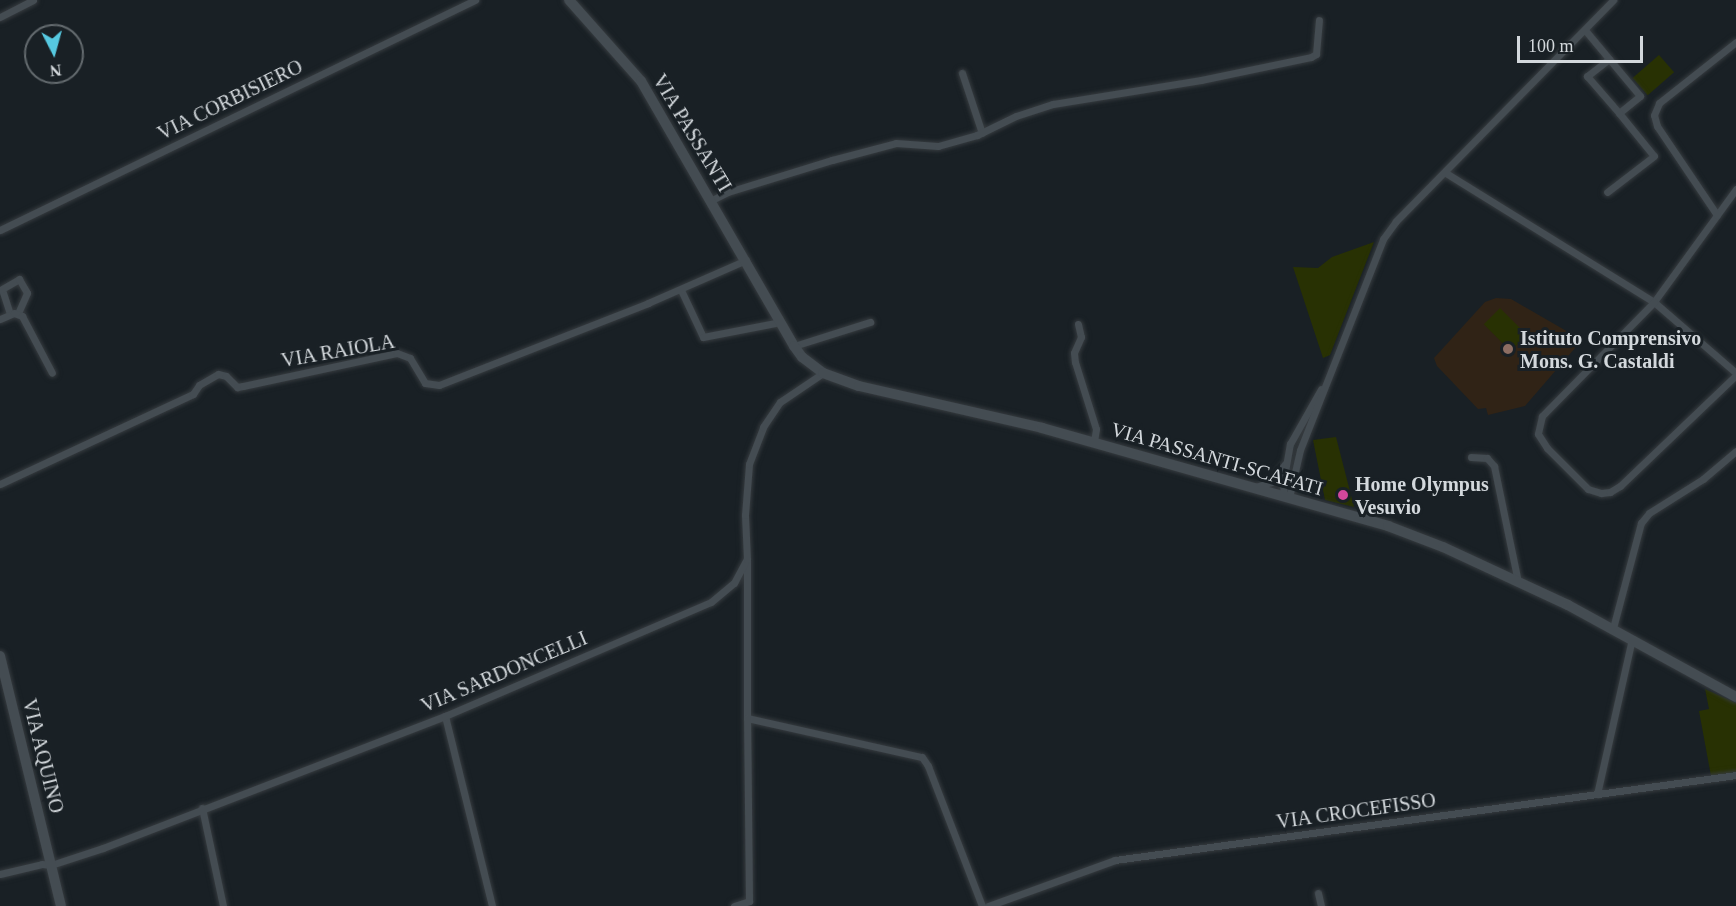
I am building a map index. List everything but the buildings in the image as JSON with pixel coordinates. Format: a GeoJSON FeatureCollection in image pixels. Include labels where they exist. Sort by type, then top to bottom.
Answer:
{"type":"FeatureCollection","features":[{"type":"Feature","properties":{"kind":"street"},"geometry":{"type":"LineString","coordinates":[[0,17],[33,0]]}},
{"type":"Feature","properties":{"kind":"street","name":"VIA CORBISIERO"},"geometry":{"type":"LineString","coordinates":[[0,230],[475,0]]}},
{"type":"Feature","properties":{"kind":"street","name":"VIA PASSANTI"},"geometry":{"type":"LineString","coordinates":[[569,0],[641,81],[766,296]]}},
{"type":"Feature","properties":{"kind":"street"},"geometry":{"type":"LineString","coordinates":[[1286,498],[1300,450],[1314,420],[1325,382],[1383,239],[1396,221],[1446,173],[1613,0]]}},
{"type":"Feature","properties":{"kind":"street"},"geometry":{"type":"LineString","coordinates":[[711,200],[728,192],[896,143],[938,147],[982,133],[1016,116],[1053,104],[1201,80],[1311,57],[1316,54],[1318,20]]}},
{"type":"Feature","properties":{"kind":"street"},"geometry":{"type":"LineString","coordinates":[[1585,30],[1640,96],[1619,112]]}},
{"type":"Feature","properties":{"kind":"street"},"geometry":{"type":"LineString","coordinates":[[1717,216],[1657,126],[1654,116],[1659,103],[1736,42]]}},
{"type":"Feature","properties":{"kind":"street"},"geometry":{"type":"LineString","coordinates":[[1607,192],[1654,156],[1587,76],[1609,59]]}},
{"type":"Feature","properties":{"kind":"street"},"geometry":{"type":"LineString","coordinates":[[962,73],[982,133]]}},
{"type":"Feature","properties":{"kind":"street"},"geometry":{"type":"LineString","coordinates":[[1446,173],[1654,302],[1736,374],[1620,486],[1605,493],[1588,489],[1543,442],[1538,434],[1539,419],[1654,302],[1736,189]]}},
{"type":"Feature","properties":{"kind":"street","name":"VIA RAIOLA"},"geometry":{"type":"LineString","coordinates":[[0,484],[194,394],[199,385],[218,374],[226,376],[237,387],[397,353],[410,358],[425,383],[440,385],[681,290],[746,260]]}},
{"type":"Feature","properties":{"kind":"street"},"geometry":{"type":"LineString","coordinates":[[0,320],[14,314],[27,293],[19,279],[2,289],[2,295],[14,314],[32,331],[52,373]]}},
{"type":"Feature","properties":{"kind":"street"},"geometry":{"type":"LineString","coordinates":[[681,290],[703,337],[781,322]]}},
{"type":"Feature","properties":{"kind":"street","name":"VIA PASSANTI-SCAFATI"},"geometry":{"type":"LineString","coordinates":[[766,296],[802,357],[823,373],[859,386],[996,416],[1094,442],[1416,537],[1518,582],[1613,628],[1736,698]]}},
{"type":"Feature","properties":{"kind":"street"},"geometry":{"type":"LineString","coordinates":[[794,345],[870,322]]}},
{"type":"Feature","properties":{"kind":"street"},"geometry":{"type":"LineString","coordinates":[[1078,324],[1081,337],[1074,353],[1075,362],[1096,429],[1094,442]]}},
{"type":"Feature","properties":{"kind":"street"},"geometry":{"type":"LineString","coordinates":[[734,906],[749,901],[745,515],[749,464],[763,427],[780,402],[823,373]]}},
{"type":"Feature","properties":{"kind":"street"},"geometry":{"type":"LineString","coordinates":[[1286,498],[1286,462],[1293,435],[1325,382]]}},
{"type":"Feature","properties":{"kind":"street"},"geometry":{"type":"LineString","coordinates":[[1613,628],[1641,523],[1649,513],[1703,479],[1736,451]]}},
{"type":"Feature","properties":{"kind":"street"},"geometry":{"type":"LineString","coordinates":[[1471,457],[1487,458],[1494,466],[1518,582]]}},
{"type":"Feature","properties":{"kind":"street"},"geometry":{"type":"LineString","coordinates":[[1251,488],[1271,482],[1286,462]]}},
{"type":"Feature","properties":{"kind":"street","name":"VIA SARDONCELLI"},"geometry":{"type":"LineString","coordinates":[[0,874],[42,864],[51,865],[103,848],[445,716],[711,602],[734,583],[747,559]]}},
{"type":"Feature","properties":{"kind":"street"},"geometry":{"type":"LineString","coordinates":[[1597,794],[1632,639]]}},
{"type":"Feature","properties":{"kind":"street","name":"VIA AQUINO"},"geometry":{"type":"LineString","coordinates":[[0,656],[61,906]]}},
{"type":"Feature","properties":{"kind":"street"},"geometry":{"type":"LineString","coordinates":[[445,716],[492,906]]}},
{"type":"Feature","properties":{"kind":"street"},"geometry":{"type":"LineString","coordinates":[[747,718],[922,757],[928,766],[982,906]]}},
{"type":"Feature","properties":{"kind":"street","name":"VIA CROCEFISSO"},"geometry":{"type":"LineString","coordinates":[[988,906],[1115,860],[1736,775]]}},
{"type":"Feature","properties":{"kind":"street"},"geometry":{"type":"LineString","coordinates":[[202,808],[222,906]]}},
{"type":"Feature","properties":{"kind":"street"},"geometry":{"type":"LineString","coordinates":[[1318,893],[1321,906]]}},
{"type":"Feature","properties":{"kind":"shaded area","name":"Istituto Comprensivo Mons. G. Castaldi"},"geometry":{"type":"Polygon","coordinates":[[[1496,298],[1511,299],[1582,340],[1525,406],[1488,415],[1486,408],[1478,409],[1437,366],[1434,358],[1485,302],[1496,298]]]}},
{"type":"Feature","properties":{"kind":"green space"},"geometry":{"type":"Polygon","coordinates":[[[1659,55],[1674,72],[1648,95],[1633,78],[1659,55]]]}},
{"type":"Feature","properties":{"kind":"green space"},"geometry":{"type":"Polygon","coordinates":[[[1374,242],[1330,355],[1323,358],[1293,267],[1318,268],[1332,257],[1374,242]]]}},
{"type":"Feature","properties":{"kind":"green space"},"geometry":{"type":"Polygon","coordinates":[[[1500,308],[1527,335],[1511,351],[1484,324],[1500,308]]]}},
{"type":"Feature","properties":{"kind":"green space"},"geometry":{"type":"Polygon","coordinates":[[[1336,437],[1354,507],[1325,500],[1313,440],[1336,437]]]}},
{"type":"Feature","properties":{"kind":"green space"},"geometry":{"type":"Polygon","coordinates":[[[1705,689],[1736,703],[1736,772],[1711,776],[1699,711],[1709,709],[1705,689]]]}},
{"type":"Feature","properties":{"kind":"place","name":"Istituto Comprensivo Mons. G. Castaldi"},"geometry":{"type":"Point","coordinates":[1508,349]}},
{"type":"Feature","properties":{"kind":"place","name":"Home Olympus Vesuvio"},"geometry":{"type":"Point","coordinates":[1343,495]}}]}
